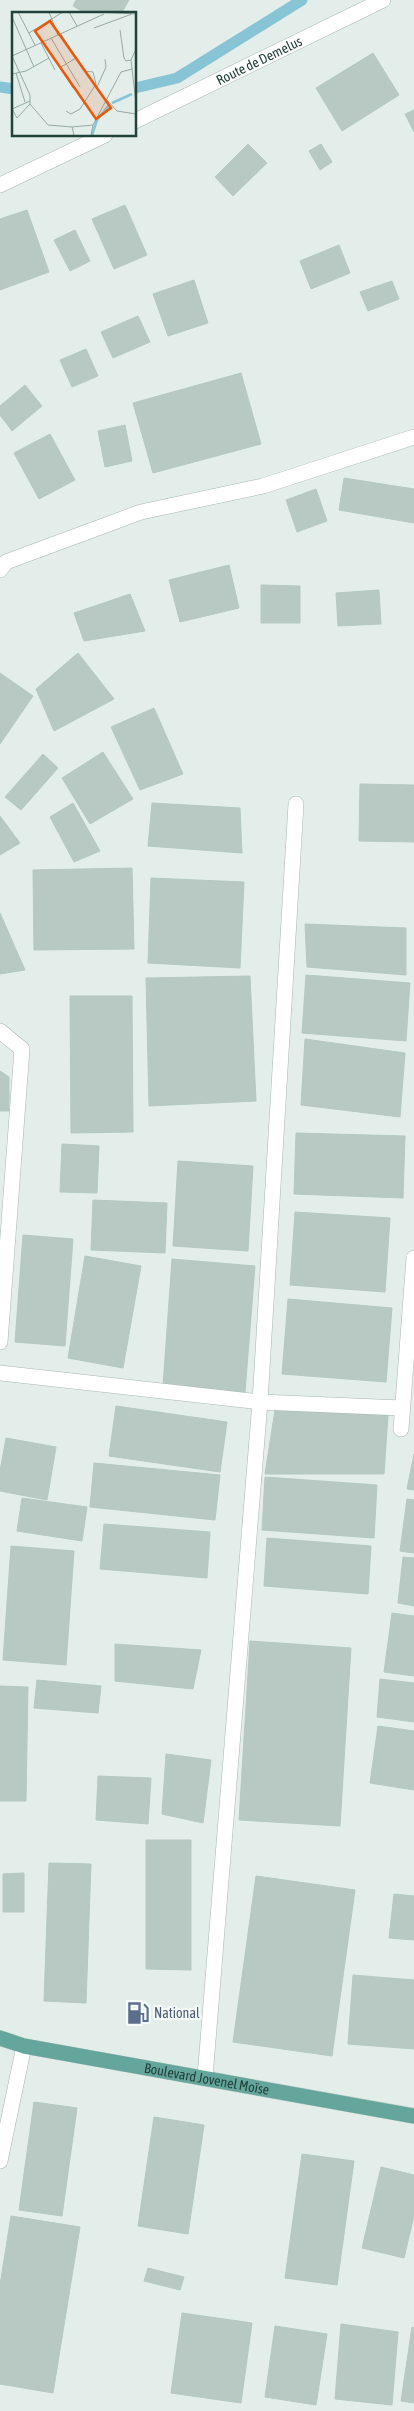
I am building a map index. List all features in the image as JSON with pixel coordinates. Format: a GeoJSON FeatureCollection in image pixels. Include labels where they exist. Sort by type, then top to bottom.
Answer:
{"type":"FeatureCollection","features":[{"type":"Feature","properties":{"kind":"main road","name":"Boulevard Jovenel Moïse"},"geometry":{"type":"LineString","coordinates":[[0,2038],[24,2046],[414,2116]]}},
{"type":"Feature","properties":{"kind":"street","name":"Route de Demelus"},"geometry":{"type":"LineString","coordinates":[[136,121],[383,0]]}},
{"type":"Feature","properties":{"kind":"street"},"geometry":{"type":"LineString","coordinates":[[0,185],[103,136]]}},
{"type":"Feature","properties":{"kind":"street"},"geometry":{"type":"LineString","coordinates":[[2,566],[141,512],[263,486],[414,437]]}},
{"type":"Feature","properties":{"kind":"street"},"geometry":{"type":"LineString","coordinates":[[205,2077],[260,1402],[296,804]]}},
{"type":"Feature","properties":{"kind":"street"},"geometry":{"type":"LineString","coordinates":[[0,1031],[22,1049],[0,1342]]}},
{"type":"Feature","properties":{"kind":"street"},"geometry":{"type":"LineString","coordinates":[[401,1429],[414,1258]]}},
{"type":"Feature","properties":{"kind":"street"},"geometry":{"type":"LineString","coordinates":[[0,1373],[260,1402],[402,1408]]}},
{"type":"Feature","properties":{"kind":"street"},"geometry":{"type":"LineString","coordinates":[[0,2161],[24,2046]]}},
{"type":"Feature","properties":{"kind":"building"},"geometry":{"type":"Polygon","coordinates":[[[76,0],[129,0],[122,12],[84,12],[73,6],[76,0]]]}},
{"type":"Feature","properties":{"kind":"building"},"geometry":{"type":"Polygon","coordinates":[[[373,53],[399,95],[342,131],[316,88],[373,53]]]}},
{"type":"Feature","properties":{"kind":"building"},"geometry":{"type":"Polygon","coordinates":[[[414,110],[414,132],[405,114],[414,110]]]}},
{"type":"Feature","properties":{"kind":"building"},"geometry":{"type":"Polygon","coordinates":[[[248,144],[267,163],[233,196],[215,177],[248,144]]]}},
{"type":"Feature","properties":{"kind":"building"},"geometry":{"type":"Polygon","coordinates":[[[321,144],[332,162],[320,170],[309,151],[321,144]]]}},
{"type":"Feature","properties":{"kind":"building"},"geometry":{"type":"Polygon","coordinates":[[[125,205],[147,255],[114,269],[92,219],[125,205]]]}},
{"type":"Feature","properties":{"kind":"building"},"geometry":{"type":"Polygon","coordinates":[[[27,210],[49,272],[0,290],[0,219],[27,210]]]}},
{"type":"Feature","properties":{"kind":"building"},"geometry":{"type":"Polygon","coordinates":[[[75,230],[90,261],[70,271],[54,240],[75,230]]]}},
{"type":"Feature","properties":{"kind":"building"},"geometry":{"type":"Polygon","coordinates":[[[339,245],[350,273],[311,289],[300,261],[339,245]]]}},
{"type":"Feature","properties":{"kind":"building"},"geometry":{"type":"Polygon","coordinates":[[[194,280],[208,323],[168,336],[153,294],[194,280]]]}},
{"type":"Feature","properties":{"kind":"building"},"geometry":{"type":"Polygon","coordinates":[[[392,281],[399,299],[368,311],[360,292],[392,281]]]}},
{"type":"Feature","properties":{"kind":"building"},"geometry":{"type":"Polygon","coordinates":[[[138,316],[150,342],[113,358],[101,332],[138,316]]]}},
{"type":"Feature","properties":{"kind":"building"},"geometry":{"type":"Polygon","coordinates":[[[86,349],[98,376],[72,387],[60,360],[86,349]]]}},
{"type":"Feature","properties":{"kind":"building"},"geometry":{"type":"Polygon","coordinates":[[[241,373],[261,444],[153,473],[133,403],[241,373]]]}},
{"type":"Feature","properties":{"kind":"building"},"geometry":{"type":"Polygon","coordinates":[[[25,385],[42,406],[12,431],[0,415],[0,406],[25,385]]]}},
{"type":"Feature","properties":{"kind":"building"},"geometry":{"type":"Polygon","coordinates":[[[125,425],[132,461],[105,467],[98,431],[125,425]]]}},
{"type":"Feature","properties":{"kind":"building"},"geometry":{"type":"Polygon","coordinates":[[[50,434],[75,480],[39,499],[14,453],[50,434]]]}},
{"type":"Feature","properties":{"kind":"building"},"geometry":{"type":"Polygon","coordinates":[[[344,478],[414,489],[414,523],[339,510],[344,478]]]}},
{"type":"Feature","properties":{"kind":"building"},"geometry":{"type":"Polygon","coordinates":[[[316,489],[327,521],[297,532],[286,500],[316,489]]]}},
{"type":"Feature","properties":{"kind":"building"},"geometry":{"type":"Polygon","coordinates":[[[229,565],[239,608],[180,622],[169,580],[229,565]]]}},
{"type":"Feature","properties":{"kind":"building"},"geometry":{"type":"Polygon","coordinates":[[[261,585],[300,586],[300,623],[261,623],[261,585]]]}},
{"type":"Feature","properties":{"kind":"building"},"geometry":{"type":"Polygon","coordinates":[[[379,590],[381,624],[338,626],[336,593],[379,590]]]}},
{"type":"Feature","properties":{"kind":"building"},"geometry":{"type":"Polygon","coordinates":[[[130,594],[145,631],[84,641],[74,613],[130,594]]]}},
{"type":"Feature","properties":{"kind":"building"},"geometry":{"type":"Polygon","coordinates":[[[78,653],[114,699],[54,731],[36,689],[78,653]]]}},
{"type":"Feature","properties":{"kind":"building"},"geometry":{"type":"Polygon","coordinates":[[[0,673],[33,696],[0,744],[0,673]]]}},
{"type":"Feature","properties":{"kind":"building"},"geometry":{"type":"Polygon","coordinates":[[[154,708],[183,774],[140,790],[111,727],[154,708]]]}},
{"type":"Feature","properties":{"kind":"building"},"geometry":{"type":"Polygon","coordinates":[[[103,752],[133,799],[90,824],[62,778],[103,752]]]}},
{"type":"Feature","properties":{"kind":"building"},"geometry":{"type":"Polygon","coordinates":[[[43,754],[58,768],[21,810],[5,797],[43,754]]]}},
{"type":"Feature","properties":{"kind":"building"},"geometry":{"type":"Polygon","coordinates":[[[360,784],[414,785],[414,842],[359,841],[360,784]]]}},
{"type":"Feature","properties":{"kind":"building"},"geometry":{"type":"Polygon","coordinates":[[[73,803],[100,851],[74,862],[50,817],[73,803]]]}},
{"type":"Feature","properties":{"kind":"building"},"geometry":{"type":"Polygon","coordinates":[[[152,803],[240,808],[242,853],[148,846],[152,803]]]}},
{"type":"Feature","properties":{"kind":"building"},"geometry":{"type":"Polygon","coordinates":[[[0,816],[20,843],[0,855],[0,816]]]}},
{"type":"Feature","properties":{"kind":"building"},"geometry":{"type":"Polygon","coordinates":[[[132,868],[134,949],[34,950],[33,870],[132,868]]]}},
{"type":"Feature","properties":{"kind":"building"},"geometry":{"type":"Polygon","coordinates":[[[151,878],[244,882],[240,968],[148,963],[151,878]]]}},
{"type":"Feature","properties":{"kind":"building"},"geometry":{"type":"Polygon","coordinates":[[[0,913],[25,970],[0,974],[0,913]]]}},
{"type":"Feature","properties":{"kind":"building"},"geometry":{"type":"Polygon","coordinates":[[[305,924],[406,928],[406,975],[307,967],[305,924]]]}},
{"type":"Feature","properties":{"kind":"building"},"geometry":{"type":"Polygon","coordinates":[[[306,975],[410,983],[406,1041],[302,1033],[306,975]]]}},
{"type":"Feature","properties":{"kind":"building"},"geometry":{"type":"Polygon","coordinates":[[[250,976],[256,1101],[149,1106],[146,978],[250,976]]]}},
{"type":"Feature","properties":{"kind":"building"},"geometry":{"type":"Polygon","coordinates":[[[70,996],[132,996],[133,1132],[71,1133],[70,996]]]}},
{"type":"Feature","properties":{"kind":"building"},"geometry":{"type":"Polygon","coordinates":[[[305,1039],[405,1053],[400,1117],[301,1105],[305,1039]]]}},
{"type":"Feature","properties":{"kind":"building"},"geometry":{"type":"Polygon","coordinates":[[[0,1071],[9,1077],[9,1111],[0,1111],[0,1071]]]}},
{"type":"Feature","properties":{"kind":"building"},"geometry":{"type":"Polygon","coordinates":[[[296,1133],[405,1136],[403,1198],[294,1194],[296,1133]]]}},
{"type":"Feature","properties":{"kind":"building"},"geometry":{"type":"Polygon","coordinates":[[[62,1144],[99,1146],[97,1193],[60,1192],[62,1144]]]}},
{"type":"Feature","properties":{"kind":"building"},"geometry":{"type":"Polygon","coordinates":[[[178,1161],[253,1166],[248,1251],[173,1246],[178,1161]]]}},
{"type":"Feature","properties":{"kind":"building"},"geometry":{"type":"Polygon","coordinates":[[[93,1200],[167,1203],[165,1253],[91,1250],[93,1200]]]}},
{"type":"Feature","properties":{"kind":"building"},"geometry":{"type":"Polygon","coordinates":[[[295,1212],[390,1218],[385,1292],[290,1285],[295,1212]]]}},
{"type":"Feature","properties":{"kind":"building"},"geometry":{"type":"Polygon","coordinates":[[[23,1235],[73,1239],[65,1346],[15,1342],[23,1235]]]}},
{"type":"Feature","properties":{"kind":"building"},"geometry":{"type":"Polygon","coordinates":[[[85,1256],[141,1266],[123,1368],[68,1358],[85,1256]]]}},
{"type":"Feature","properties":{"kind":"building"},"geometry":{"type":"Polygon","coordinates":[[[172,1259],[255,1266],[245,1392],[163,1386],[172,1259]]]}},
{"type":"Feature","properties":{"kind":"building"},"geometry":{"type":"Polygon","coordinates":[[[288,1299],[392,1308],[386,1382],[282,1374],[288,1299]]]}},
{"type":"Feature","properties":{"kind":"building"},"geometry":{"type":"Polygon","coordinates":[[[116,1406],[227,1422],[220,1472],[109,1456],[116,1406]]]}},
{"type":"Feature","properties":{"kind":"building"},"geometry":{"type":"Polygon","coordinates":[[[275,1410],[388,1415],[384,1474],[265,1474],[275,1410]]]}},
{"type":"Feature","properties":{"kind":"building"},"geometry":{"type":"Polygon","coordinates":[[[6,1438],[56,1447],[47,1500],[0,1491],[0,1471],[6,1438]]]}},
{"type":"Feature","properties":{"kind":"building"},"geometry":{"type":"Polygon","coordinates":[[[414,1454],[414,1490],[407,1489],[414,1454]]]}},
{"type":"Feature","properties":{"kind":"building"},"geometry":{"type":"Polygon","coordinates":[[[94,1463],[220,1475],[215,1520],[90,1507],[94,1463]]]}},
{"type":"Feature","properties":{"kind":"building"},"geometry":{"type":"Polygon","coordinates":[[[265,1477],[377,1485],[374,1538],[262,1530],[265,1477]]]}},
{"type":"Feature","properties":{"kind":"building"},"geometry":{"type":"Polygon","coordinates":[[[22,1498],[87,1507],[82,1541],[17,1531],[22,1498]]]}},
{"type":"Feature","properties":{"kind":"building"},"geometry":{"type":"Polygon","coordinates":[[[407,1499],[414,1500],[414,1553],[400,1551],[407,1499]]]}},
{"type":"Feature","properties":{"kind":"building"},"geometry":{"type":"Polygon","coordinates":[[[104,1524],[210,1532],[207,1578],[100,1569],[104,1524]]]}},
{"type":"Feature","properties":{"kind":"building"},"geometry":{"type":"Polygon","coordinates":[[[267,1538],[371,1546],[368,1594],[264,1586],[267,1538]]]}},
{"type":"Feature","properties":{"kind":"building"},"geometry":{"type":"Polygon","coordinates":[[[11,1546],[74,1551],[66,1665],[3,1660],[11,1546]]]}},
{"type":"Feature","properties":{"kind":"building"},"geometry":{"type":"Polygon","coordinates":[[[403,1557],[414,1558],[414,1606],[398,1603],[403,1557]]]}},
{"type":"Feature","properties":{"kind":"building"},"geometry":{"type":"Polygon","coordinates":[[[392,1613],[414,1616],[414,1676],[384,1672],[392,1613]]]}},
{"type":"Feature","properties":{"kind":"building"},"geometry":{"type":"Polygon","coordinates":[[[250,1641],[351,1648],[340,1826],[239,1820],[250,1641]]]}},
{"type":"Feature","properties":{"kind":"building"},"geometry":{"type":"Polygon","coordinates":[[[115,1644],[201,1650],[193,1689],[115,1681],[115,1644]]]}},
{"type":"Feature","properties":{"kind":"building"},"geometry":{"type":"Polygon","coordinates":[[[380,1679],[414,1683],[414,1722],[377,1717],[380,1679]]]}},
{"type":"Feature","properties":{"kind":"building"},"geometry":{"type":"Polygon","coordinates":[[[37,1680],[101,1686],[98,1713],[34,1708],[37,1680]]]}},
{"type":"Feature","properties":{"kind":"building"},"geometry":{"type":"Polygon","coordinates":[[[0,1686],[28,1687],[26,1801],[0,1801],[0,1686]]]}},
{"type":"Feature","properties":{"kind":"building"},"geometry":{"type":"Polygon","coordinates":[[[378,1726],[414,1731],[414,1790],[370,1783],[378,1726]]]}},
{"type":"Feature","properties":{"kind":"building"},"geometry":{"type":"Polygon","coordinates":[[[166,1754],[211,1760],[203,1823],[162,1814],[166,1754]]]}},
{"type":"Feature","properties":{"kind":"building"},"geometry":{"type":"Polygon","coordinates":[[[98,1776],[151,1778],[148,1824],[96,1820],[98,1776]]]}},
{"type":"Feature","properties":{"kind":"building"},"geometry":{"type":"Polygon","coordinates":[[[146,1840],[191,1840],[191,1970],[146,1969],[146,1840]]]}},
{"type":"Feature","properties":{"kind":"building"},"geometry":{"type":"Polygon","coordinates":[[[49,1863],[91,1864],[86,2003],[44,2001],[49,1863]]]}},
{"type":"Feature","properties":{"kind":"building"},"geometry":{"type":"Polygon","coordinates":[[[24,1873],[24,1912],[3,1912],[3,1874],[24,1873]]]}},
{"type":"Feature","properties":{"kind":"building"},"geometry":{"type":"Polygon","coordinates":[[[256,1876],[355,1890],[332,2056],[233,2042],[256,1876]]]}},
{"type":"Feature","properties":{"kind":"building"},"geometry":{"type":"Polygon","coordinates":[[[394,1894],[414,1896],[414,1940],[389,1938],[394,1894]]]}},
{"type":"Feature","properties":{"kind":"building"},"geometry":{"type":"Polygon","coordinates":[[[353,1975],[414,1980],[414,2049],[348,2044],[353,1975]]]}},
{"type":"Feature","properties":{"kind":"building"},"geometry":{"type":"Polygon","coordinates":[[[34,2102],[77,2108],[62,2216],[19,2210],[34,2102]]]}},
{"type":"Feature","properties":{"kind":"building"},"geometry":{"type":"Polygon","coordinates":[[[154,2117],[204,2125],[188,2234],[138,2226],[154,2117]]]}},
{"type":"Feature","properties":{"kind":"building"},"geometry":{"type":"Polygon","coordinates":[[[302,2154],[354,2161],[337,2285],[285,2278],[302,2154]]]}},
{"type":"Feature","properties":{"kind":"building"},"geometry":{"type":"Polygon","coordinates":[[[381,2167],[414,2175],[414,2216],[404,2258],[362,2248],[381,2167]]]}},
{"type":"Feature","properties":{"kind":"building"},"geometry":{"type":"Polygon","coordinates":[[[11,2216],[80,2227],[53,2393],[0,2384],[0,2285],[11,2216]]]}},
{"type":"Feature","properties":{"kind":"building"},"geometry":{"type":"Polygon","coordinates":[[[148,2268],[184,2277],[180,2290],[144,2281],[148,2268]]]}},
{"type":"Feature","properties":{"kind":"building"},"geometry":{"type":"Polygon","coordinates":[[[182,2313],[252,2323],[241,2403],[171,2393],[182,2313]]]}},
{"type":"Feature","properties":{"kind":"building"},"geometry":{"type":"Polygon","coordinates":[[[341,2324],[398,2332],[392,2405],[335,2399],[341,2324]]]}},
{"type":"Feature","properties":{"kind":"building"},"geometry":{"type":"Polygon","coordinates":[[[275,2326],[327,2334],[316,2405],[265,2397],[275,2326]]]}},
{"type":"Feature","properties":{"kind":"building"},"geometry":{"type":"Polygon","coordinates":[[[412,2327],[414,2328],[414,2403],[401,2401],[412,2327]]]}},
{"type":"Feature","properties":{"kind":"waterway"},"geometry":{"type":"LineString","coordinates":[[136,88],[177,78],[302,0]]}},
{"type":"Feature","properties":{"kind":"waterway"},"geometry":{"type":"LineString","coordinates":[[0,87],[12,89]]}},
{"type":"Feature","properties":{"kind":"place","name":"National"},"geometry":{"type":"Point","coordinates":[138,2013]}}]}
